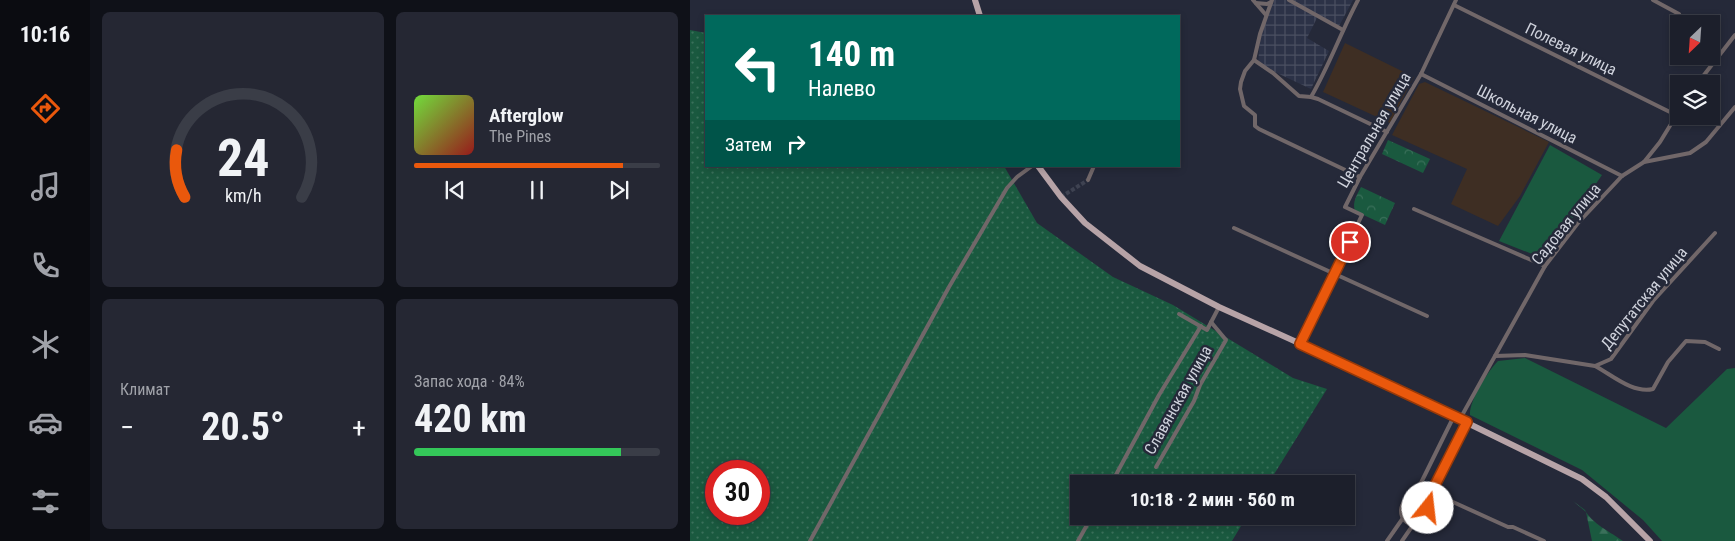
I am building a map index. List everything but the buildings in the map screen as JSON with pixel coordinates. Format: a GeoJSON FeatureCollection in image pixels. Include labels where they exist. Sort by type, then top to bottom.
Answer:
{"type":"FeatureCollection","features":[{"type":"Feature","properties":{"kind":"main road"},"geometry":{"type":"LineString","coordinates":[[975,0],[980,15]]}},
{"type":"Feature","properties":{"kind":"main road"},"geometry":{"type":"LineString","coordinates":[[1039,167],[1069,206],[1106,241],[1140,266],[1219,307],[1457,417],[1582,479],[1606,497],[1650,541]]}},
{"type":"Feature","properties":{"kind":"street"},"geometry":{"type":"LineString","coordinates":[[1289,0],[1343,30]]}},
{"type":"Feature","properties":{"kind":"street"},"geometry":{"type":"LineString","coordinates":[[1311,97],[1320,83],[1358,0]]}},
{"type":"Feature","properties":{"kind":"street","name":"Центральная улица"},"geometry":{"type":"LineString","coordinates":[[1300,344],[1362,215],[1345,206],[1360,176],[1422,74],[1456,0]]}},
{"type":"Feature","properties":{"kind":"street"},"geometry":{"type":"LineString","coordinates":[[1653,0],[1679,14]]}},
{"type":"Feature","properties":{"kind":"street"},"geometry":{"type":"LineString","coordinates":[[1254,1],[1267,4],[1272,1]]}},
{"type":"Feature","properties":{"kind":"street"},"geometry":{"type":"LineString","coordinates":[[1254,1],[1266,16]]}},
{"type":"Feature","properties":{"kind":"street"},"geometry":{"type":"LineString","coordinates":[[1272,1],[1254,60],[1245,72],[1241,82],[1240,89],[1244,106],[1255,115],[1255,126],[1259,129],[1360,176]]}},
{"type":"Feature","properties":{"kind":"street","name":"Полевая улица"},"geometry":{"type":"LineString","coordinates":[[1454,5],[1670,109]]}},
{"type":"Feature","properties":{"kind":"street"},"geometry":{"type":"LineString","coordinates":[[1704,75],[1735,35]]}},
{"type":"Feature","properties":{"kind":"street"},"geometry":{"type":"LineString","coordinates":[[1254,60],[1273,73],[1299,96],[1311,97],[1387,132]]}},
{"type":"Feature","properties":{"kind":"street","name":"Школьная улица"},"geometry":{"type":"LineString","coordinates":[[1422,74],[1622,176]]}},
{"type":"Feature","properties":{"kind":"street"},"geometry":{"type":"LineString","coordinates":[[1644,162],[1690,153],[1706,142],[1735,107]]}},
{"type":"Feature","properties":{"kind":"street","name":"Садовая улица"},"geometry":{"type":"LineString","coordinates":[[1414,498],[1457,417],[1495,356],[1545,266],[1578,223],[1622,176],[1644,162],[1671,125]]}},
{"type":"Feature","properties":{"kind":"street"},"geometry":{"type":"LineString","coordinates":[[810,541],[950,287],[1007,188],[1017,177],[1031,167]]}},
{"type":"Feature","properties":{"kind":"street"},"geometry":{"type":"LineString","coordinates":[[1088,180],[1094,167]]}},
{"type":"Feature","properties":{"kind":"street"},"geometry":{"type":"LineString","coordinates":[[1414,209],[1545,266]]}},
{"type":"Feature","properties":{"kind":"street"},"geometry":{"type":"LineString","coordinates":[[1234,228],[1427,316]]}},
{"type":"Feature","properties":{"kind":"street","name":"Депутатская улица"},"geometry":{"type":"LineString","coordinates":[[1495,356],[1525,355],[1595,366],[1611,359],[1653,301],[1715,233]]}},
{"type":"Feature","properties":{"kind":"street"},"geometry":{"type":"LineString","coordinates":[[1180,314],[1207,330],[1219,307]]}},
{"type":"Feature","properties":{"kind":"street","name":"Славянская улица"},"geometry":{"type":"LineString","coordinates":[[1156,467],[1226,340],[1211,322]]}},
{"type":"Feature","properties":{"kind":"street"},"geometry":{"type":"LineString","coordinates":[[1116,475],[1159,395],[1201,326]]}},
{"type":"Feature","properties":{"kind":"street"},"geometry":{"type":"LineString","coordinates":[[1595,366],[1618,380],[1645,391],[1653,389],[1668,362],[1686,341],[1705,342],[1719,349]]}},
{"type":"Feature","properties":{"kind":"street"},"geometry":{"type":"LineString","coordinates":[[1426,503],[1467,422]]}},
{"type":"Feature","properties":{"kind":"street"},"geometry":{"type":"LineString","coordinates":[[1432,492],[1503,525],[1513,527],[1544,541]]}},
{"type":"Feature","properties":{"kind":"street"},"geometry":{"type":"LineString","coordinates":[[1414,498],[1421,499],[1426,503],[1428,508],[1427,518],[1418,525],[1409,524],[1403,518],[1401,514],[1406,501],[1414,498]]}},
{"type":"Feature","properties":{"kind":"street"},"geometry":{"type":"LineString","coordinates":[[1387,541],[1403,518]]}},
{"type":"Feature","properties":{"kind":"street"},"geometry":{"type":"LineString","coordinates":[[1078,541],[1087,525]]}},
{"type":"Feature","properties":{"kind":"street"},"geometry":{"type":"LineString","coordinates":[[1402,541],[1413,525]]}},
{"type":"Feature","properties":{"kind":"shaded area"},"geometry":{"type":"Polygon","coordinates":[[[1272,0],[1353,0],[1339,26],[1318,16],[1307,38],[1329,51],[1311,89],[1258,64],[1260,39],[1272,0]]]}},
{"type":"Feature","properties":{"kind":"shaded area"},"geometry":{"type":"Polygon","coordinates":[[[1345,43],[1414,77],[1390,123],[1323,92],[1345,43]]]}},
{"type":"Feature","properties":{"kind":"shaded area"},"geometry":{"type":"Polygon","coordinates":[[[1425,82],[1549,142],[1520,196],[1498,226],[1451,204],[1467,169],[1392,135],[1419,84],[1425,82]]]}},
{"type":"Feature","properties":{"kind":"green space"},"geometry":{"type":"Polygon","coordinates":[[[690,30],[705,33],[705,167],[1005,167],[1037,223],[1113,277],[1173,305],[1293,378],[1327,389],[1274,475],[1070,475],[1070,525],[1242,525],[1232,541],[690,541],[690,30]]]}},
{"type":"Feature","properties":{"kind":"green space"},"geometry":{"type":"Polygon","coordinates":[[[1388,140],[1430,159],[1423,173],[1382,154],[1388,140]]]}},
{"type":"Feature","properties":{"kind":"green space"},"geometry":{"type":"Polygon","coordinates":[[[1550,145],[1602,175],[1549,252],[1537,256],[1499,241],[1550,145]]]}},
{"type":"Feature","properties":{"kind":"green space"},"geometry":{"type":"Polygon","coordinates":[[[1361,187],[1395,203],[1385,225],[1355,211],[1355,202],[1361,187]]]}},
{"type":"Feature","properties":{"kind":"green space"},"geometry":{"type":"Polygon","coordinates":[[[1525,358],[1666,428],[1727,369],[1735,368],[1735,541],[1662,541],[1643,520],[1582,470],[1470,415],[1473,402],[1480,387],[1498,361],[1525,358]]]}},
{"type":"Feature","properties":{"kind":"green space"},"geometry":{"type":"Polygon","coordinates":[[[1414,501],[1422,504],[1425,512],[1422,520],[1414,523],[1406,520],[1403,512],[1406,504],[1414,501]]]}},
{"type":"Feature","properties":{"kind":"green space"},"geometry":{"type":"Polygon","coordinates":[[[1573,501],[1585,510],[1597,523],[1623,541],[1592,541],[1586,512],[1573,501]]]}},
{"type":"Feature","properties":{"kind":"tunnel"},"geometry":{"type":"LineString","coordinates":[[1061,197],[1088,180]]}},
{"type":"Feature","properties":{"kind":"route"},"geometry":{"type":"LineString","coordinates":[[1350,242],[1300,344],[1467,422],[1426,503],[1428,508]]}}]}
